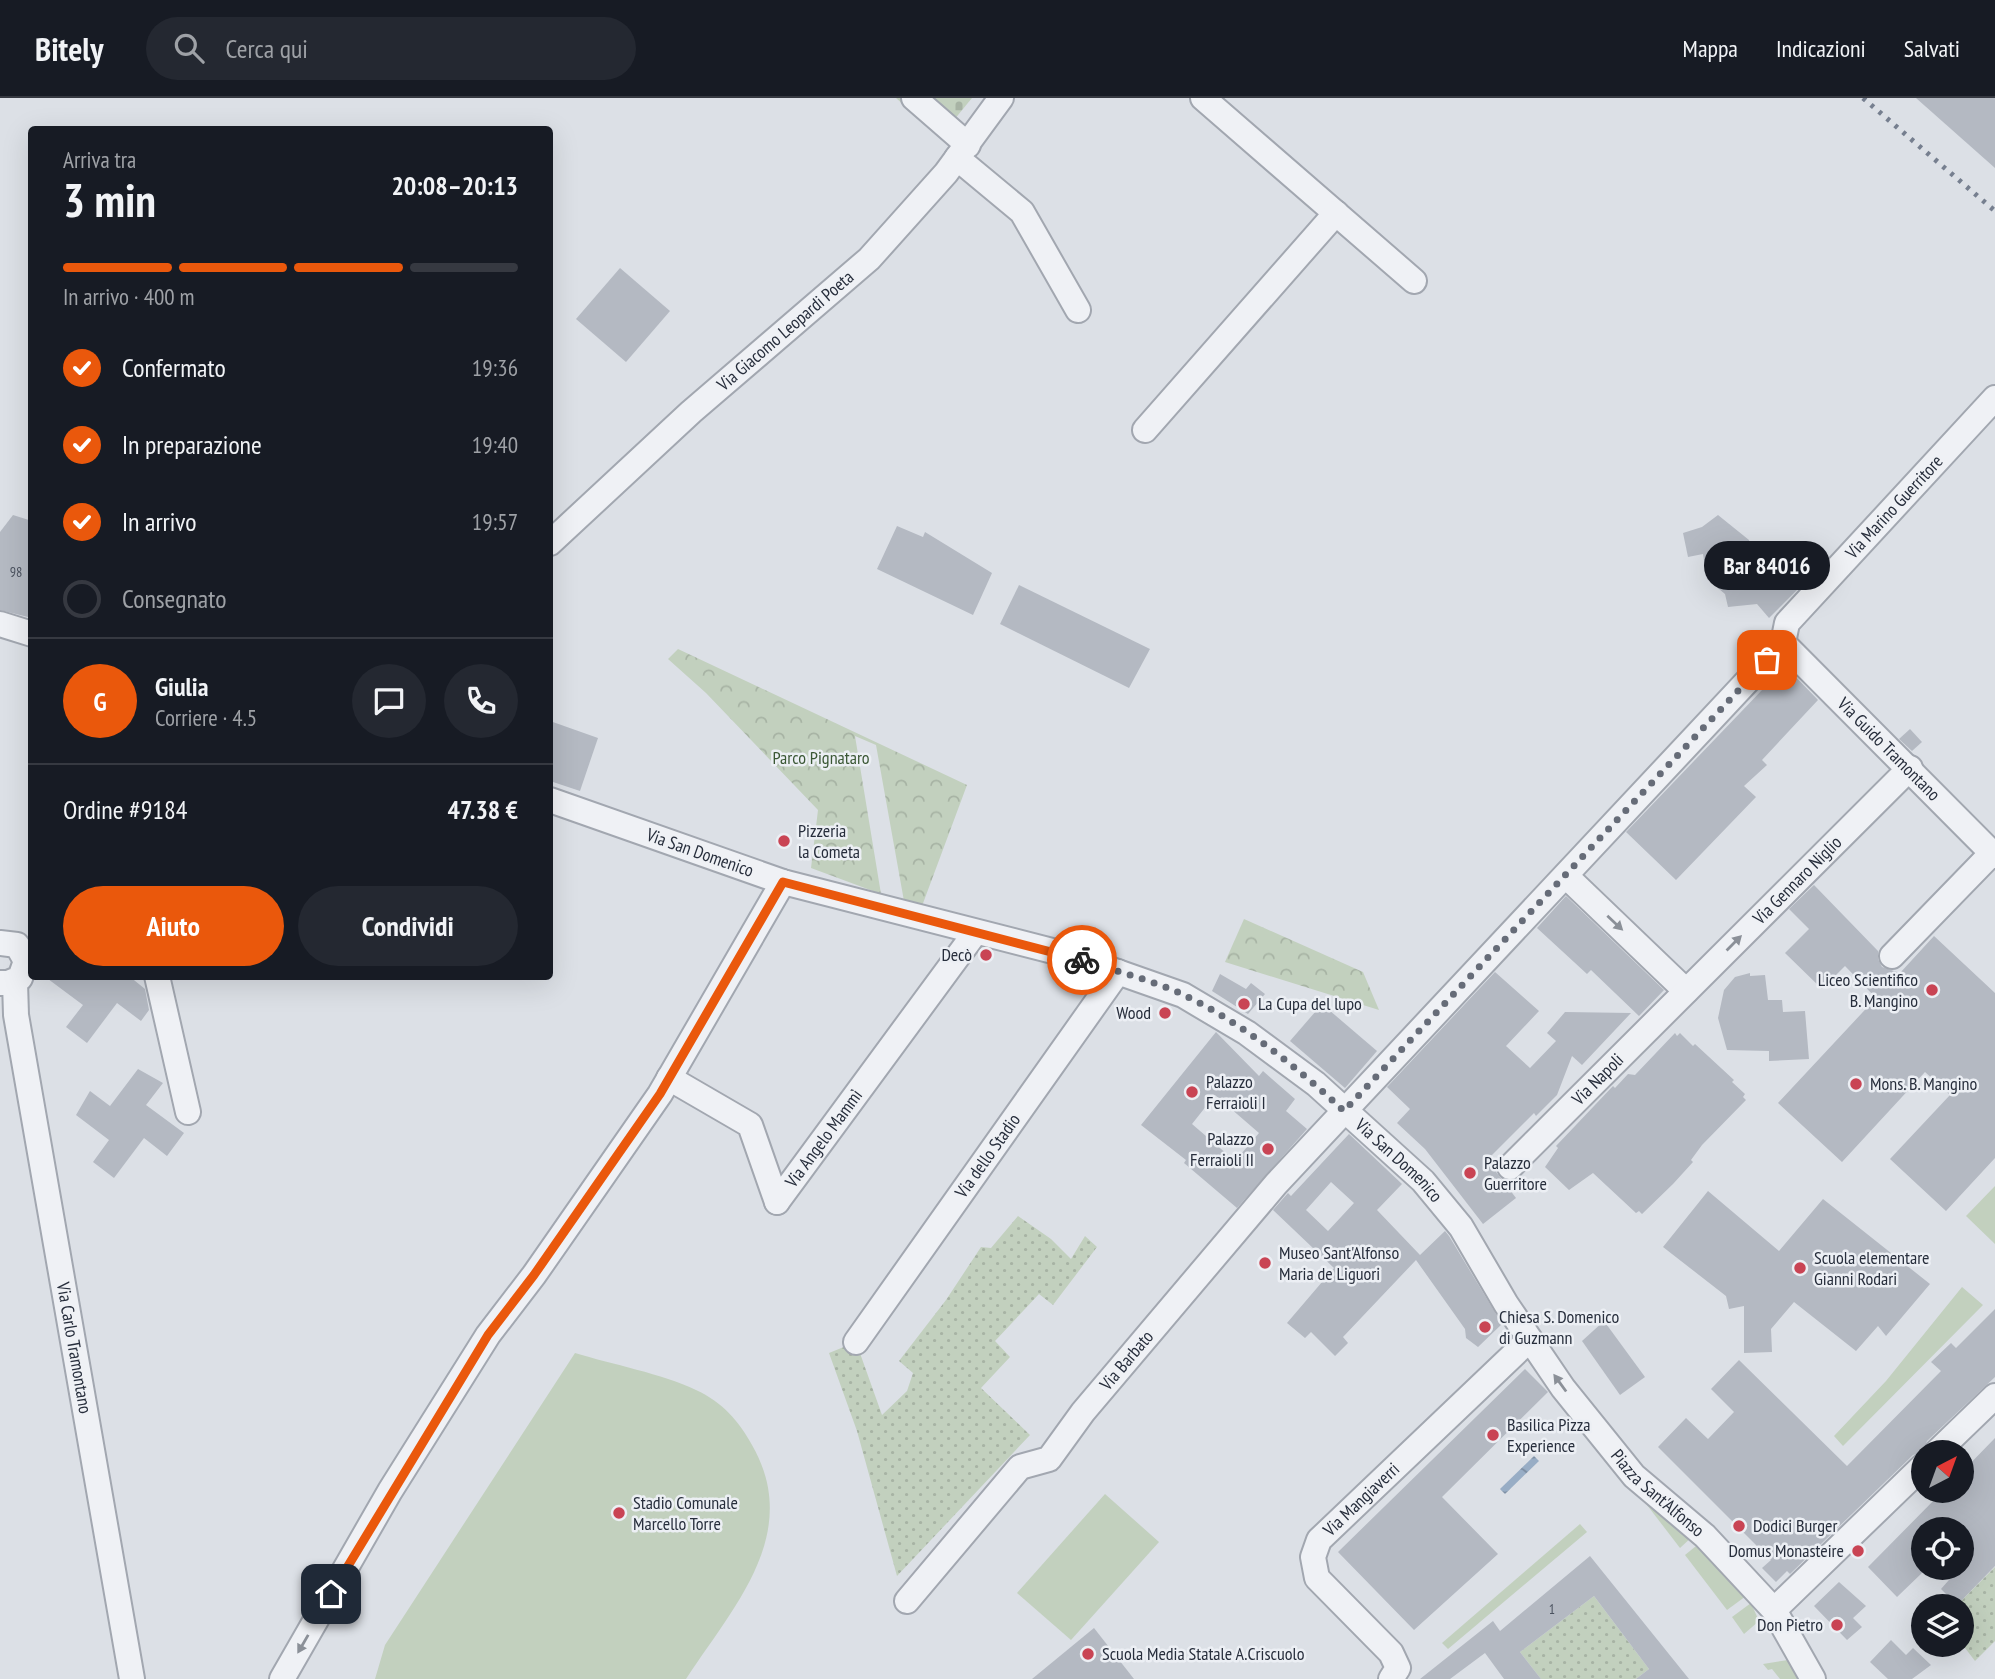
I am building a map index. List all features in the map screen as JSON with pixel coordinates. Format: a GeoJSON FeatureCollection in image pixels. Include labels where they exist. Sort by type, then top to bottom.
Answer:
{"type":"FeatureCollection","features":[{"type":"Feature","properties":{"kind":"street"},"geometry":{"type":"LineString","coordinates":[[915,98],[1022,212],[1078,310]]}},
{"type":"Feature","properties":{"kind":"street","name":"Via Giacomo Leopardi Poeta"},"geometry":{"type":"LineString","coordinates":[[553,540],[691,412],[869,258],[962,151],[1001,98]]}},
{"type":"Feature","properties":{"kind":"street"},"geometry":{"type":"LineString","coordinates":[[1203,98],[1414,281]]}},
{"type":"Feature","properties":{"kind":"street"},"geometry":{"type":"LineString","coordinates":[[1145,430],[1336,213]]}},
{"type":"Feature","properties":{"kind":"street","name":"Via Marino Guerritore"},"geometry":{"type":"LineString","coordinates":[[1344,1111],[1783,643],[1787,623],[1995,398]]}},
{"type":"Feature","properties":{"kind":"street"},"geometry":{"type":"LineString","coordinates":[[0,624],[28,633]]}},
{"type":"Feature","properties":{"kind":"street","name":"Via Guido Tramontano"},"geometry":{"type":"LineString","coordinates":[[1783,643],[1993,854]]}},
{"type":"Feature","properties":{"kind":"street","name":"Via Gennaro Niglio"},"geometry":{"type":"LineString","coordinates":[[1686,991],[1910,768]]}},
{"type":"Feature","properties":{"kind":"street","name":"Via San Domenico"},"geometry":{"type":"LineString","coordinates":[[553,801],[783,882],[1072,956],[1183,995],[1247,1032],[1316,1084],[1423,1181],[1461,1227],[1529,1340]]}},
{"type":"Feature","properties":{"kind":"street"},"geometry":{"type":"LineString","coordinates":[[1892,956],[1993,854]]}},
{"type":"Feature","properties":{"kind":"street"},"geometry":{"type":"LineString","coordinates":[[1566,876],[1686,991]]}},
{"type":"Feature","properties":{"kind":"street"},"geometry":{"type":"LineString","coordinates":[[282,1679],[390,1492],[488,1335],[534,1275],[669,1078],[783,882]]}},
{"type":"Feature","properties":{"kind":"street","name":"Via Angelo Mammì"},"geometry":{"type":"LineString","coordinates":[[669,1078],[750,1125],[777,1202],[975,933]]}},
{"type":"Feature","properties":{"kind":"street"},"geometry":{"type":"LineString","coordinates":[[5,982],[26,967],[19,941]]}},
{"type":"Feature","properties":{"kind":"street","name":"Via dello Stadio"},"geometry":{"type":"LineString","coordinates":[[856,1342],[1118,972]]}},
{"type":"Feature","properties":{"kind":"street"},"geometry":{"type":"LineString","coordinates":[[158,980],[188,1112]]}},
{"type":"Feature","properties":{"kind":"street","name":"Via Carlo Tramontano"},"geometry":{"type":"LineString","coordinates":[[5,982],[16,1015],[132,1679]]}},
{"type":"Feature","properties":{"kind":"street","name":"Via Napoli"},"geometry":{"type":"LineString","coordinates":[[1510,1167],[1686,991]]}},
{"type":"Feature","properties":{"kind":"street","name":"Via Barbato"},"geometry":{"type":"LineString","coordinates":[[907,1601],[1020,1467],[1049,1459],[1083,1412],[1276,1184],[1344,1111]]}},
{"type":"Feature","properties":{"kind":"street","name":"Piazza Sant'Alfonso"},"geometry":{"type":"LineString","coordinates":[[1529,1340],[1563,1388],[1634,1476],[1705,1536],[1774,1610],[1813,1679]]}},
{"type":"Feature","properties":{"kind":"street","name":"Via Mangiaverri"},"geometry":{"type":"LineString","coordinates":[[1391,1679],[1398,1668],[1391,1653],[1317,1578],[1313,1558],[1319,1540],[1529,1340]]}},
{"type":"Feature","properties":{"kind":"street"},"geometry":{"type":"LineString","coordinates":[[1949,1440],[1995,1396]]}},
{"type":"Feature","properties":{"kind":"street"},"geometry":{"type":"LineString","coordinates":[[1774,1610],[1911,1478]]}},
{"type":"Feature","properties":{"kind":"green space"},"geometry":{"type":"Polygon","coordinates":[[[896,98],[972,98],[940,137],[896,98]]]}},
{"type":"Feature","properties":{"kind":"green space","name":"Parco Pignataro"},"geometry":{"type":"Polygon","coordinates":[[[678,649],[967,785],[922,906],[904,901],[876,745],[855,736],[881,894],[811,868],[818,810],[706,693],[668,659],[678,649]]]}},
{"type":"Feature","properties":{"kind":"green space"},"geometry":{"type":"Polygon","coordinates":[[[1244,919],[1363,972],[1379,1010],[1225,962],[1244,919]]]}},
{"type":"Feature","properties":{"kind":"green space"},"geometry":{"type":"Polygon","coordinates":[[[1995,1186],[1995,1244],[1966,1216],[1995,1186]]]}},
{"type":"Feature","properties":{"kind":"green space"},"geometry":{"type":"Polygon","coordinates":[[[1018,1216],[1051,1239],[1071,1259],[1085,1236],[1097,1247],[1053,1305],[1039,1294],[995,1341],[1010,1357],[981,1388],[1030,1435],[897,1576],[857,1431],[829,1353],[856,1342],[882,1415],[907,1391],[913,1373],[899,1361],[946,1300],[981,1247],[991,1248],[1018,1216]]]}},
{"type":"Feature","properties":{"kind":"green space"},"geometry":{"type":"Polygon","coordinates":[[[1962,1287],[1983,1305],[1843,1446],[1834,1436],[1886,1381],[1962,1287]]]}},
{"type":"Feature","properties":{"kind":"green space","name":"Stadio Comunale Marcello Torre"},"geometry":{"type":"Polygon","coordinates":[[[575,1353],[683,1384],[722,1406],[741,1428],[752,1445],[766,1478],[770,1509],[766,1539],[756,1568],[741,1597],[686,1679],[375,1679],[385,1645],[575,1353]]]}},
{"type":"Feature","properties":{"kind":"green space"},"geometry":{"type":"Polygon","coordinates":[[[1105,1494],[1159,1542],[1071,1640],[1017,1593],[1105,1494]]]}},
{"type":"Feature","properties":{"kind":"green space"},"geometry":{"type":"Polygon","coordinates":[[[1647,1505],[1655,1507],[1694,1535],[1680,1548],[1647,1505]]]}},
{"type":"Feature","properties":{"kind":"green space"},"geometry":{"type":"Polygon","coordinates":[[[1580,1524],[1587,1532],[1448,1649],[1442,1643],[1580,1524]]]}},
{"type":"Feature","properties":{"kind":"green space"},"geometry":{"type":"Polygon","coordinates":[[[1701,1542],[1746,1596],[1727,1610],[1685,1555],[1701,1542]]]}},
{"type":"Feature","properties":{"kind":"green space"},"geometry":{"type":"Polygon","coordinates":[[[1995,1567],[1995,1641],[1975,1661],[1972,1657],[1974,1594],[1968,1594],[1995,1567]]]}},
{"type":"Feature","properties":{"kind":"green space"},"geometry":{"type":"Polygon","coordinates":[[[1594,1596],[1649,1669],[1636,1679],[1541,1679],[1520,1652],[1594,1596]]]}},
{"type":"Feature","properties":{"kind":"green space"},"geometry":{"type":"Polygon","coordinates":[[[1751,1603],[1759,1621],[1744,1634],[1732,1617],[1751,1603]]]}},
{"type":"Feature","properties":{"kind":"green space"},"geometry":{"type":"Polygon","coordinates":[[[1788,1660],[1796,1665],[1805,1679],[1780,1679],[1772,1669],[1768,1670],[1763,1664],[1788,1660]]]}},
{"type":"Feature","properties":{"kind":"water"},"geometry":{"type":"Polygon","coordinates":[[[1534,1456],[1539,1461],[1505,1494],[1500,1489],[1534,1456]]]}},
{"type":"Feature","properties":{"kind":"building"},"geometry":{"type":"Polygon","coordinates":[[[1916,98],[1995,98],[1995,168],[1916,98]]]}},
{"type":"Feature","properties":{"kind":"building"},"geometry":{"type":"Polygon","coordinates":[[[620,268],[670,311],[626,362],[576,319],[620,268]]]}},
{"type":"Feature","properties":{"kind":"building"},"geometry":{"type":"Polygon","coordinates":[[[13,515],[28,520],[28,617],[0,610],[0,532],[13,515]]]}},
{"type":"Feature","properties":{"kind":"building"},"geometry":{"type":"Polygon","coordinates":[[[1718,515],[1749,540],[1754,569],[1769,558],[1796,578],[1797,590],[1769,618],[1757,604],[1728,607],[1725,594],[1707,579],[1703,554],[1688,557],[1683,533],[1702,527],[1718,515]]]}},
{"type":"Feature","properties":{"kind":"building"},"geometry":{"type":"Polygon","coordinates":[[[897,526],[923,537],[925,532],[992,573],[973,615],[877,569],[897,526]]]}},
{"type":"Feature","properties":{"kind":"building"},"geometry":{"type":"Polygon","coordinates":[[[1019,585],[1150,649],[1129,688],[1000,624],[1019,585]]]}},
{"type":"Feature","properties":{"kind":"building"},"geometry":{"type":"Polygon","coordinates":[[[1783,668],[1789,670],[1818,700],[1762,760],[1767,765],[1744,786],[1756,797],[1676,880],[1626,832],[1783,668]]]}},
{"type":"Feature","properties":{"kind":"building"},"geometry":{"type":"Polygon","coordinates":[[[553,722],[598,738],[580,791],[553,782],[553,722]]]}},
{"type":"Feature","properties":{"kind":"building"},"geometry":{"type":"Polygon","coordinates":[[[1910,729],[1922,742],[1912,751],[1899,739],[1910,729]]]}},
{"type":"Feature","properties":{"kind":"building","name":"Mons. B. Mangino"},"geometry":{"type":"Polygon","coordinates":[[[1814,885],[1878,951],[1882,967],[1900,973],[1934,936],[1995,993],[1995,1158],[1946,1211],[1890,1159],[1950,1095],[1925,1072],[1842,1162],[1778,1103],[1876,998],[1845,966],[1822,989],[1785,953],[1809,929],[1789,909],[1814,885]]]}},
{"type":"Feature","properties":{"kind":"building"},"geometry":{"type":"Polygon","coordinates":[[[1566,896],[1664,990],[1639,1016],[1591,970],[1587,974],[1537,928],[1566,896]]]}},
{"type":"Feature","properties":{"kind":"building"},"geometry":{"type":"Polygon","coordinates":[[[1495,972],[1539,1011],[1506,1046],[1530,1068],[1556,1041],[1547,1033],[1565,1012],[1631,1013],[1582,1065],[1572,1056],[1557,1095],[1536,1116],[1534,1113],[1487,1160],[1516,1198],[1483,1224],[1425,1149],[1397,1123],[1410,1109],[1387,1087],[1495,972]]]}},
{"type":"Feature","properties":{"kind":"building"},"geometry":{"type":"Polygon","coordinates":[[[1750,973],[1750,976],[1765,975],[1768,1000],[1782,1000],[1783,1012],[1805,1011],[1809,1059],[1769,1061],[1769,1051],[1727,1050],[1718,1018],[1724,990],[1735,977],[1750,973]]]}},
{"type":"Feature","properties":{"kind":"building","name":"La Cupa del lupo"},"geometry":{"type":"Polygon","coordinates":[[[1220,974],[1246,989],[1251,983],[1265,994],[1248,1014],[1212,991],[1220,974]]]}},
{"type":"Feature","properties":{"kind":"building"},"geometry":{"type":"Polygon","coordinates":[[[49,980],[134,980],[145,989],[149,1010],[141,1021],[117,1003],[87,1043],[66,1027],[83,1005],[49,980]]]}},
{"type":"Feature","properties":{"kind":"building"},"geometry":{"type":"Polygon","coordinates":[[[1322,1004],[1377,1051],[1345,1088],[1290,1041],[1322,1004]]]}},
{"type":"Feature","properties":{"kind":"building"},"geometry":{"type":"Polygon","coordinates":[[[1216,1032],[1259,1076],[1263,1071],[1295,1099],[1286,1111],[1307,1129],[1237,1208],[1184,1163],[1186,1160],[1141,1125],[1216,1032]],[[1215,1095],[1192,1124],[1235,1161],[1259,1133],[1215,1095]]]}},
{"type":"Feature","properties":{"kind":"building"},"geometry":{"type":"Polygon","coordinates":[[[1675,1033],[1677,1036],[1680,1033],[1693,1046],[1695,1044],[1734,1080],[1732,1082],[1745,1094],[1743,1097],[1746,1100],[1702,1145],[1691,1160],[1693,1162],[1673,1184],[1642,1214],[1639,1211],[1636,1213],[1593,1173],[1569,1190],[1545,1167],[1558,1148],[1556,1146],[1613,1086],[1615,1088],[1628,1074],[1635,1075],[1675,1033]]]}},
{"type":"Feature","properties":{"kind":"building"},"geometry":{"type":"Polygon","coordinates":[[[138,1069],[163,1083],[146,1105],[184,1133],[167,1156],[144,1138],[114,1178],[93,1162],[109,1140],[76,1115],[90,1091],[110,1106],[138,1069]]]}},
{"type":"Feature","properties":{"kind":"building"},"geometry":{"type":"Polygon","coordinates":[[[1349,1134],[1402,1184],[1377,1210],[1420,1255],[1445,1231],[1502,1324],[1478,1347],[1466,1338],[1465,1329],[1416,1260],[1343,1337],[1348,1343],[1335,1356],[1311,1332],[1305,1338],[1287,1323],[1334,1268],[1273,1210],[1288,1193],[1291,1196],[1349,1134]],[[1331,1182],[1306,1210],[1328,1231],[1354,1203],[1331,1182]]]}},
{"type":"Feature","properties":{"kind":"building","name":"Scuola elementare Gianni Rodari"},"geometry":{"type":"Polygon","coordinates":[[[1708,1191],[1779,1251],[1823,1199],[1930,1284],[1886,1336],[1878,1326],[1856,1351],[1794,1302],[1771,1329],[1772,1352],[1744,1353],[1744,1306],[1729,1309],[1726,1296],[1663,1247],[1708,1191]]]}},
{"type":"Feature","properties":{"kind":"building"},"geometry":{"type":"Polygon","coordinates":[[[1995,1309],[1995,1377],[1928,1440],[1911,1440],[1911,1457],[1790,1574],[1787,1571],[1776,1582],[1762,1568],[1771,1560],[1658,1447],[1686,1418],[1708,1439],[1734,1412],[1711,1389],[1739,1360],[1847,1466],[1941,1371],[1931,1362],[1951,1343],[1956,1348],[1995,1309]]]}},
{"type":"Feature","properties":{"kind":"building"},"geometry":{"type":"Polygon","coordinates":[[[1604,1321],[1645,1377],[1620,1395],[1582,1341],[1604,1321]]]}},
{"type":"Feature","properties":{"kind":"building"},"geometry":{"type":"Polygon","coordinates":[[[1525,1369],[1548,1392],[1442,1497],[1498,1554],[1414,1630],[1338,1552],[1525,1369]]]}},
{"type":"Feature","properties":{"kind":"building"},"geometry":{"type":"Polygon","coordinates":[[[1995,1438],[1995,1566],[1968,1594],[1946,1594],[1941,1589],[1949,1580],[1974,1580],[1974,1517],[1917,1517],[1931,1503],[1974,1503],[1974,1460],[1995,1438]]]}},
{"type":"Feature","properties":{"kind":"building"},"geometry":{"type":"Polygon","coordinates":[[[1911,1523],[1911,1580],[1915,1580],[1897,1597],[1868,1567],[1911,1523]]]}},
{"type":"Feature","properties":{"kind":"building"},"geometry":{"type":"Polygon","coordinates":[[[1590,1556],[1689,1679],[1636,1679],[1649,1669],[1594,1596],[1520,1652],[1541,1679],[1504,1679],[1485,1653],[1450,1679],[1420,1679],[1493,1621],[1500,1631],[1590,1556]]]}},
{"type":"Feature","properties":{"kind":"building"},"geometry":{"type":"Polygon","coordinates":[[[1839,1582],[1866,1606],[1853,1618],[1862,1627],[1847,1640],[1814,1606],[1839,1582]]]}},
{"type":"Feature","properties":{"kind":"building","name":"Scuola Media Statale A.Criscuolo"},"geometry":{"type":"Polygon","coordinates":[[[1094,1628],[1134,1679],[1032,1679],[1094,1628]]]}},
{"type":"Feature","properties":{"kind":"building"},"geometry":{"type":"Polygon","coordinates":[[[1891,1640],[1906,1655],[1911,1650],[1911,1657],[1923,1657],[1931,1665],[1912,1679],[1888,1679],[1870,1662],[1891,1640]]]}},
{"type":"Feature","properties":{"kind":"railway"},"geometry":{"type":"LineString","coordinates":[[1863,98],[1995,211]]}},
{"type":"Feature","properties":{"kind":"way so far"},"geometry":{"type":"LineString","coordinates":[[1082,960],[1183,995],[1247,1032],[1316,1084],[1344,1111],[1767,660]]}},
{"type":"Feature","properties":{"kind":"place","name":"Bar 84016"},"geometry":{"type":"Point","coordinates":[1767,660]}},
{"type":"Feature","properties":{"kind":"place","name":"Pizzeria la Cometa"},"geometry":{"type":"Point","coordinates":[784,841]}},
{"type":"Feature","properties":{"kind":"place","name":"Decò"},"geometry":{"type":"Point","coordinates":[986,955]}},
{"type":"Feature","properties":{"kind":"place","name":"Liceo Scientifico B. Mangino"},"geometry":{"type":"Point","coordinates":[1932,990]}},
{"type":"Feature","properties":{"kind":"place","name":"La Cupa del lupo"},"geometry":{"type":"Point","coordinates":[1244,1004]}},
{"type":"Feature","properties":{"kind":"place","name":"Wood"},"geometry":{"type":"Point","coordinates":[1165,1013]}},
{"type":"Feature","properties":{"kind":"place","name":"Mons. B. Mangino"},"geometry":{"type":"Point","coordinates":[1856,1084]}},
{"type":"Feature","properties":{"kind":"place","name":"Palazzo Ferraioli I"},"geometry":{"type":"Point","coordinates":[1192,1092]}},
{"type":"Feature","properties":{"kind":"place","name":"Palazzo Ferraioli II"},"geometry":{"type":"Point","coordinates":[1268,1149]}},
{"type":"Feature","properties":{"kind":"place","name":"Palazzo Guerritore"},"geometry":{"type":"Point","coordinates":[1470,1173]}},
{"type":"Feature","properties":{"kind":"place","name":"Museo Sant'Alfonso Maria de Liguori"},"geometry":{"type":"Point","coordinates":[1265,1263]}},
{"type":"Feature","properties":{"kind":"place","name":"Scuola elementare Gianni Rodari"},"geometry":{"type":"Point","coordinates":[1800,1268]}},
{"type":"Feature","properties":{"kind":"place","name":"Chiesa S. Domenico di Guzmann"},"geometry":{"type":"Point","coordinates":[1485,1327]}},
{"type":"Feature","properties":{"kind":"place","name":"Basilica Pizza Experience"},"geometry":{"type":"Point","coordinates":[1493,1435]}},
{"type":"Feature","properties":{"kind":"place","name":"Stadio Comunale Marcello Torre"},"geometry":{"type":"Point","coordinates":[619,1513]}},
{"type":"Feature","properties":{"kind":"place","name":"Dodici Burger"},"geometry":{"type":"Point","coordinates":[1739,1526]}},
{"type":"Feature","properties":{"kind":"place","name":"Domus Monasteire"},"geometry":{"type":"Point","coordinates":[1858,1551]}},
{"type":"Feature","properties":{"kind":"place","name":"Don Pietro"},"geometry":{"type":"Point","coordinates":[1837,1625]}},
{"type":"Feature","properties":{"kind":"place","name":"Scuola Media Statale A.Criscuolo"},"geometry":{"type":"Point","coordinates":[1088,1654]}},
{"type":"Feature","properties":{"kind":"route"},"geometry":{"type":"LineString","coordinates":[[331,1594],[390,1492],[488,1335],[534,1275],[660,1094],[783,882],[1082,960]]}}]}
